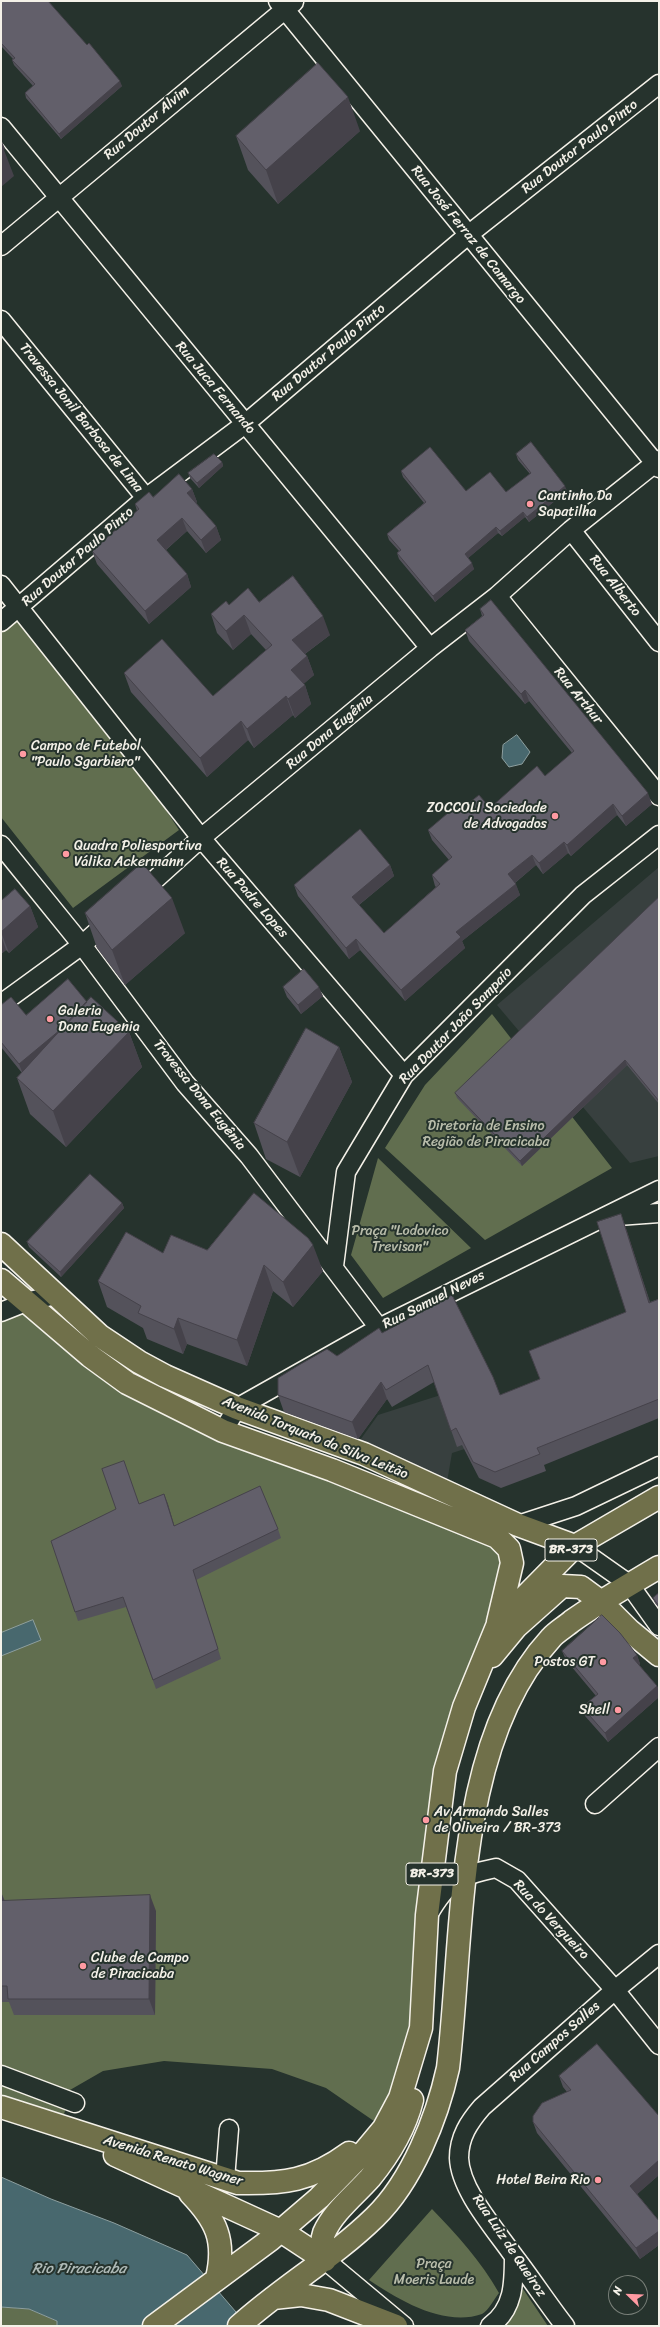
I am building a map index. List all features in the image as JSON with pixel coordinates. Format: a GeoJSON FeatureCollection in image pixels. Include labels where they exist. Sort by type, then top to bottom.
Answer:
{"type":"FeatureCollection","features":[{"type":"Feature","properties":{"kind":"main road","name":"Avenida Torquato da Silva Leitão"},"geometry":{"type":"LineString","coordinates":[[1,1244],[100,1336],[139,1362],[237,1408],[364,1454],[518,1525],[575,1546]]}},
{"type":"Feature","properties":{"kind":"main road","name":"Avenida Torquato da Silva Leitão"},"geometry":{"type":"LineString","coordinates":[[1,1280],[90,1356],[127,1383],[223,1431],[332,1470],[497,1538],[509,1549],[512,1563],[498,1624]]}},
{"type":"Feature","properties":{"kind":"main road","name":"BR-373"},"geometry":{"type":"LineString","coordinates":[[384,2128],[400,2098],[421,2028],[427,1915],[445,1771],[464,1707],[498,1624],[575,1546],[659,1497]]}},
{"type":"Feature","properties":{"kind":"main road"},"geometry":{"type":"LineString","coordinates":[[239,2326],[267,2302],[325,2260],[376,2216],[403,2181],[442,2097],[452,2037],[465,1874],[482,1777],[510,1698],[526,1669],[551,1637],[600,1600],[659,1567]]}},
{"type":"Feature","properties":{"kind":"main road"},"geometry":{"type":"LineString","coordinates":[[478,1672],[516,1627],[562,1586],[581,1587],[600,1600],[630,1631],[659,1655]]}},
{"type":"Feature","properties":{"kind":"main road"},"geometry":{"type":"LineString","coordinates":[[325,2260],[322,2246],[324,2233],[341,2209],[370,2178],[387,2155],[410,2107],[418,2078],[421,2028]]}},
{"type":"Feature","properties":{"kind":"main road","name":"Avenida Renato Wagner"},"geometry":{"type":"LineString","coordinates":[[1,2107],[69,2117],[238,2184],[272,2184],[300,2179],[328,2168],[384,2128]]}},
{"type":"Feature","properties":{"kind":"main road","name":"Avenida Renato Wagner"},"geometry":{"type":"LineString","coordinates":[[69,2117],[131,2163],[183,2184],[281,2231],[325,2260]]}},
{"type":"Feature","properties":{"kind":"main road"},"geometry":{"type":"LineString","coordinates":[[154,2326],[281,2231],[319,2198],[364,2152],[384,2128]]}},
{"type":"Feature","properties":{"kind":"main road"},"geometry":{"type":"LineString","coordinates":[[183,2184],[208,2211],[216,2227],[221,2244],[221,2255],[215,2280]]}},
{"type":"Feature","properties":{"kind":"main road"},"geometry":{"type":"LineString","coordinates":[[267,2302],[301,2295],[329,2300],[396,2326]]}},
{"type":"Feature","properties":{"kind":"street","name":"Rua Doutor Alvim"},"geometry":{"type":"LineString","coordinates":[[1,246],[286,4]]}},
{"type":"Feature","properties":{"kind":"street","name":"Rua José Ferraz de Camargo"},"geometry":{"type":"LineString","coordinates":[[286,4],[468,235],[658,464]]}},
{"type":"Feature","properties":{"kind":"street","name":"Rua Doutor Paulo Pinto"},"geometry":{"type":"LineString","coordinates":[[1,622],[19,609],[146,498],[245,424],[468,235],[659,84]]}},
{"type":"Feature","properties":{"kind":"street","name":"Rua Juca Fernando"},"geometry":{"type":"LineString","coordinates":[[1,127],[430,648]]}},
{"type":"Feature","properties":{"kind":"street","name":"Travessa Jonil Barbosa de Lima"},"geometry":{"type":"LineString","coordinates":[[1,320],[146,498]]}},
{"type":"Feature","properties":{"kind":"street","name":"Rua Dona Eugênia"},"geometry":{"type":"LineString","coordinates":[[1,1004],[82,946],[201,838],[430,648],[497,596],[571,530],[658,464]]}},
{"type":"Feature","properties":{"kind":"street","name":"Rua Alberto"},"geometry":{"type":"LineString","coordinates":[[571,530],[659,642]]}},
{"type":"Feature","properties":{"kind":"street","name":"Rua Padre Lopes"},"geometry":{"type":"LineString","coordinates":[[1,585],[201,838],[404,1075]]}},
{"type":"Feature","properties":{"kind":"street","name":"Rua Arthur"},"geometry":{"type":"LineString","coordinates":[[497,596],[659,796]]}},
{"type":"Feature","properties":{"kind":"street","name":"Rua Doutor João Sampaio"},"geometry":{"type":"LineString","coordinates":[[334,1266],[346,1172],[404,1075],[583,895],[659,835]]}},
{"type":"Feature","properties":{"kind":"street","name":"Travessa Dona Eugênia"},"geometry":{"type":"LineString","coordinates":[[1,845],[82,946],[185,1083],[249,1156],[334,1266],[378,1328]]}},
{"type":"Feature","properties":{"kind":"street","name":"Rua Samuel Neves"},"geometry":{"type":"LineString","coordinates":[[223,1431],[237,1408],[378,1328],[605,1218],[659,1190]]}},
{"type":"Feature","properties":{"kind":"street"},"geometry":{"type":"LineString","coordinates":[[605,1218],[659,1213]]}},
{"type":"Feature","properties":{"kind":"street"},"geometry":{"type":"LineString","coordinates":[[1,1312],[26,1302],[55,1295]]}},
{"type":"Feature","properties":{"kind":"street"},"geometry":{"type":"LineString","coordinates":[[518,1525],[576,1506],[659,1466]]}},
{"type":"Feature","properties":{"kind":"street","name":"Avenida Torquato da Silva Leitão"},"geometry":{"type":"LineString","coordinates":[[575,1546],[630,1584],[659,1626]]}},
{"type":"Feature","properties":{"kind":"street"},"geometry":{"type":"LineString","coordinates":[[595,1804],[659,1746]]}},
{"type":"Feature","properties":{"kind":"street","name":"Rua do Vergueiro"},"geometry":{"type":"LineString","coordinates":[[427,1915],[436,1900],[450,1885],[465,1874],[496,1868],[517,1880],[615,1990],[659,2045]]}},
{"type":"Feature","properties":{"kind":"street","name":"Rua Campos Salles"},"geometry":{"type":"LineString","coordinates":[[462,2139],[469,2122],[482,2106],[615,1990],[659,1954]]}},
{"type":"Feature","properties":{"kind":"street"},"geometry":{"type":"LineString","coordinates":[[1,2075],[69,2117]]}},
{"type":"Feature","properties":{"kind":"street"},"geometry":{"type":"LineString","coordinates":[[225,2179],[229,2129]]}},
{"type":"Feature","properties":{"kind":"street","name":"Rua Luiz de Queiroz"},"geometry":{"type":"LineString","coordinates":[[462,2139],[459,2157],[462,2173],[484,2215],[565,2326]]}},
{"type":"Feature","properties":{"kind":"street"},"geometry":{"type":"LineString","coordinates":[[490,2326],[500,2319],[512,2296],[514,2256]]}},
{"type":"Feature","properties":{"kind":"street","name":"BR-373"},"geometry":{"type":"LineString","coordinates":[[325,2260],[404,2326]]}},
{"type":"Feature","properties":{"kind":"shaded area"},"geometry":{"type":"Polygon","coordinates":[[[659,867],[659,1156],[630,1163],[497,1005],[659,867]]]}},
{"type":"Feature","properties":{"kind":"shaded area"},"geometry":{"type":"Polygon","coordinates":[[[472,1385],[490,1441],[452,1453],[447,1482],[358,1443],[378,1415],[472,1385]]]}},
{"type":"Feature","properties":{"kind":"green space"},"geometry":{"type":"Polygon","coordinates":[[[16,616],[160,801],[179,830],[73,908],[1,817],[1,627],[16,616]]]}},
{"type":"Feature","properties":{"kind":"green space","name":"Diretoria de Ensino Região de Piracicaba"},"geometry":{"type":"Polygon","coordinates":[[[492,1014],[612,1168],[485,1240],[385,1148],[425,1085],[492,1014]]]}},
{"type":"Feature","properties":{"kind":"green space","name":"Praça \"Lodovico Trevisan\""},"geometry":{"type":"Polygon","coordinates":[[[378,1158],[471,1248],[383,1298],[351,1255],[378,1158]]]}},
{"type":"Feature","properties":{"kind":"green space","name":"Clube de Campo de Piracicaba"},"geometry":{"type":"Polygon","coordinates":[[[26,1302],[127,1383],[509,1549],[464,1707],[421,2028],[384,2128],[326,2088],[272,2069],[164,2061],[103,2071],[70,2090],[61,2127],[1,2107],[1,1312],[26,1302]]]}},
{"type":"Feature","properties":{"kind":"green space","name":"Praça Moeris Laude"},"geometry":{"type":"Polygon","coordinates":[[[432,2209],[476,2259],[499,2293],[482,2314],[468,2317],[453,2317],[423,2310],[395,2296],[369,2280],[432,2209]]]}},
{"type":"Feature","properties":{"kind":"green space"},"geometry":{"type":"Polygon","coordinates":[[[523,2289],[548,2326],[505,2326],[511,2319],[523,2289]]]}},
{"type":"Feature","properties":{"kind":"green space"},"geometry":{"type":"Polygon","coordinates":[[[1,2307],[29,2309],[57,2321],[57,2326],[1,2326],[1,2307]]]}},
{"type":"Feature","properties":{"kind":"water"},"geometry":{"type":"Polygon","coordinates":[[[517,735],[530,752],[522,764],[509,767],[502,758],[503,745],[517,735]]]}},
{"type":"Feature","properties":{"kind":"water"},"geometry":{"type":"Polygon","coordinates":[[[33,1620],[41,1640],[1,1656],[1,1633],[33,1620]]]}},
{"type":"Feature","properties":{"kind":"water","name":"Rio Piracicaba"},"geometry":{"type":"Polygon","coordinates":[[[1,2177],[51,2199],[114,2223],[187,2255],[248,2326],[57,2326],[57,2321],[29,2309],[1,2307],[1,2177]]]}},
{"type":"Feature","properties":{"kind":"building"},"geometry":{"type":"Polygon","coordinates":[[[1,1],[48,1],[87,45],[89,43],[120,81],[59,134],[25,93],[35,84],[12,60],[15,58],[1,43],[1,1]]]}},
{"type":"Feature","properties":{"kind":"building"},"geometry":{"type":"Polygon","coordinates":[[[318,63],[348,97],[266,170],[236,136],[318,63]]]}},
{"type":"Feature","properties":{"kind":"building"},"geometry":{"type":"Polygon","coordinates":[[[531,442],[565,486],[527,517],[523,512],[500,531],[496,527],[465,554],[472,563],[433,596],[397,553],[401,550],[387,534],[426,502],[401,471],[430,447],[466,491],[490,472],[506,492],[531,473],[516,454],[531,442]]]}},
{"type":"Feature","properties":{"kind":"building"},"geometry":{"type":"Polygon","coordinates":[[[214,454],[222,462],[197,483],[188,473],[214,454]]]}},
{"type":"Feature","properties":{"kind":"building"},"geometry":{"type":"Polygon","coordinates":[[[179,474],[192,489],[187,493],[216,526],[201,540],[182,518],[157,540],[187,574],[145,611],[92,551],[139,509],[135,504],[149,492],[153,497],[179,474]]]}},
{"type":"Feature","properties":{"kind":"building"},"geometry":{"type":"Polygon","coordinates":[[[293,576],[323,616],[292,640],[307,656],[291,670],[305,685],[288,699],[286,696],[247,729],[241,721],[200,758],[124,673],[162,639],[213,696],[272,645],[244,615],[226,631],[211,614],[226,601],[229,605],[248,588],[259,602],[293,576]]]}},
{"type":"Feature","properties":{"kind":"building"},"geometry":{"type":"Polygon","coordinates":[[[491,600],[648,793],[622,816],[613,804],[567,845],[564,842],[539,863],[532,855],[508,874],[516,884],[456,932],[461,937],[401,990],[356,939],[346,948],[294,885],[360,829],[390,865],[352,897],[384,933],[440,884],[432,875],[452,857],[428,830],[455,807],[459,811],[479,795],[490,808],[537,766],[545,776],[574,751],[525,690],[521,694],[465,630],[484,615],[480,609],[491,600]]]}},
{"type":"Feature","properties":{"kind":"building"},"geometry":{"type":"Polygon","coordinates":[[[142,863],[172,898],[112,950],[85,913],[142,863]]]}},
{"type":"Feature","properties":{"kind":"building"},"geometry":{"type":"Polygon","coordinates":[[[15,889],[30,906],[1,932],[1,901],[15,889]]]}},
{"type":"Feature","properties":{"kind":"building"},"geometry":{"type":"Polygon","coordinates":[[[659,897],[659,1101],[625,1060],[520,1161],[455,1093],[659,897]]]}},
{"type":"Feature","properties":{"kind":"building"},"geometry":{"type":"Polygon","coordinates":[[[304,969],[319,987],[298,1005],[283,987],[304,969]]]}},
{"type":"Feature","properties":{"kind":"building"},"geometry":{"type":"Polygon","coordinates":[[[68,979],[87,1002],[66,1025],[19,1064],[1,1042],[1,1005],[11,997],[26,1015],[68,979]]]}},
{"type":"Feature","properties":{"kind":"building"},"geometry":{"type":"Polygon","coordinates":[[[91,997],[129,1032],[53,1111],[17,1078],[91,997]]]}},
{"type":"Feature","properties":{"kind":"building"},"geometry":{"type":"Polygon","coordinates":[[[306,1028],[339,1047],[287,1142],[254,1123],[306,1028]]]}},
{"type":"Feature","properties":{"kind":"building"},"geometry":{"type":"Polygon","coordinates":[[[90,1174],[122,1203],[60,1272],[27,1242],[90,1174]]]}},
{"type":"Feature","properties":{"kind":"building"},"geometry":{"type":"Polygon","coordinates":[[[254,1193],[308,1238],[313,1245],[283,1282],[264,1265],[237,1340],[178,1318],[174,1329],[138,1313],[141,1306],[98,1281],[126,1232],[163,1253],[171,1235],[207,1250],[254,1193]]]}},
{"type":"Feature","properties":{"kind":"building"},"geometry":{"type":"Polygon","coordinates":[[[621,1214],[649,1303],[659,1299],[659,1399],[537,1448],[540,1454],[495,1472],[473,1462],[456,1428],[451,1431],[428,1365],[386,1390],[381,1382],[352,1422],[278,1395],[278,1378],[299,1365],[327,1349],[337,1356],[379,1328],[382,1333],[452,1295],[493,1377],[500,1395],[540,1379],[529,1351],[626,1312],[597,1222],[621,1214]]]}},
{"type":"Feature","properties":{"kind":"building"},"geometry":{"type":"Polygon","coordinates":[[[124,1461],[139,1504],[164,1494],[174,1526],[260,1486],[278,1529],[193,1570],[218,1649],[153,1680],[123,1597],[75,1612],[51,1541],[116,1509],[102,1469],[124,1461]]]}},
{"type":"Feature","properties":{"kind":"building"},"geometry":{"type":"Polygon","coordinates":[[[659,1593],[659,1606],[653,1598],[659,1593]]]}},
{"type":"Feature","properties":{"kind":"building"},"geometry":{"type":"Polygon","coordinates":[[[602,1615],[620,1633],[637,1655],[633,1658],[657,1686],[605,1733],[582,1707],[598,1694],[562,1651],[602,1615]]]}},
{"type":"Feature","properties":{"kind":"building","name":"Clube de Campo de Piracicaba"},"geometry":{"type":"Polygon","coordinates":[[[150,1895],[149,1999],[8,1999],[7,1986],[1,1986],[1,1901],[150,1895]]]}},
{"type":"Feature","properties":{"kind":"building"},"geometry":{"type":"Polygon","coordinates":[[[597,2044],[659,2116],[659,2160],[630,2186],[659,2221],[659,2231],[636,2248],[533,2122],[533,2116],[542,2103],[571,2090],[559,2076],[597,2044]]]}},
{"type":"Feature","properties":{"kind":"place","name":"Cantinho Da Sapatilha"},"geometry":{"type":"Point","coordinates":[530,504]}},
{"type":"Feature","properties":{"kind":"place","name":"Campo de Futebol \"Paulo Sgarbiero\""},"geometry":{"type":"Point","coordinates":[23,754]}},
{"type":"Feature","properties":{"kind":"place","name":"ZOCCOLI Sociedade de Advogados"},"geometry":{"type":"Point","coordinates":[555,816]}},
{"type":"Feature","properties":{"kind":"place","name":"Quadra Poliesportiva Válika Ackermann"},"geometry":{"type":"Point","coordinates":[66,854]}},
{"type":"Feature","properties":{"kind":"place","name":"Galeria Dona Eugenia"},"geometry":{"type":"Point","coordinates":[50,1019]}},
{"type":"Feature","properties":{"kind":"place","name":"Postos GT"},"geometry":{"type":"Point","coordinates":[603,1662]}},
{"type":"Feature","properties":{"kind":"place","name":"Shell"},"geometry":{"type":"Point","coordinates":[618,1710]}},
{"type":"Feature","properties":{"kind":"place","name":"Av Armando Salles de Oliveira / BR-373"},"geometry":{"type":"Point","coordinates":[426,1820]}},
{"type":"Feature","properties":{"kind":"place","name":"Clube de Campo de Piracicaba"},"geometry":{"type":"Point","coordinates":[83,1966]}},
{"type":"Feature","properties":{"kind":"place","name":"Hotel Beira Rio"},"geometry":{"type":"Point","coordinates":[598,2180]}}]}
